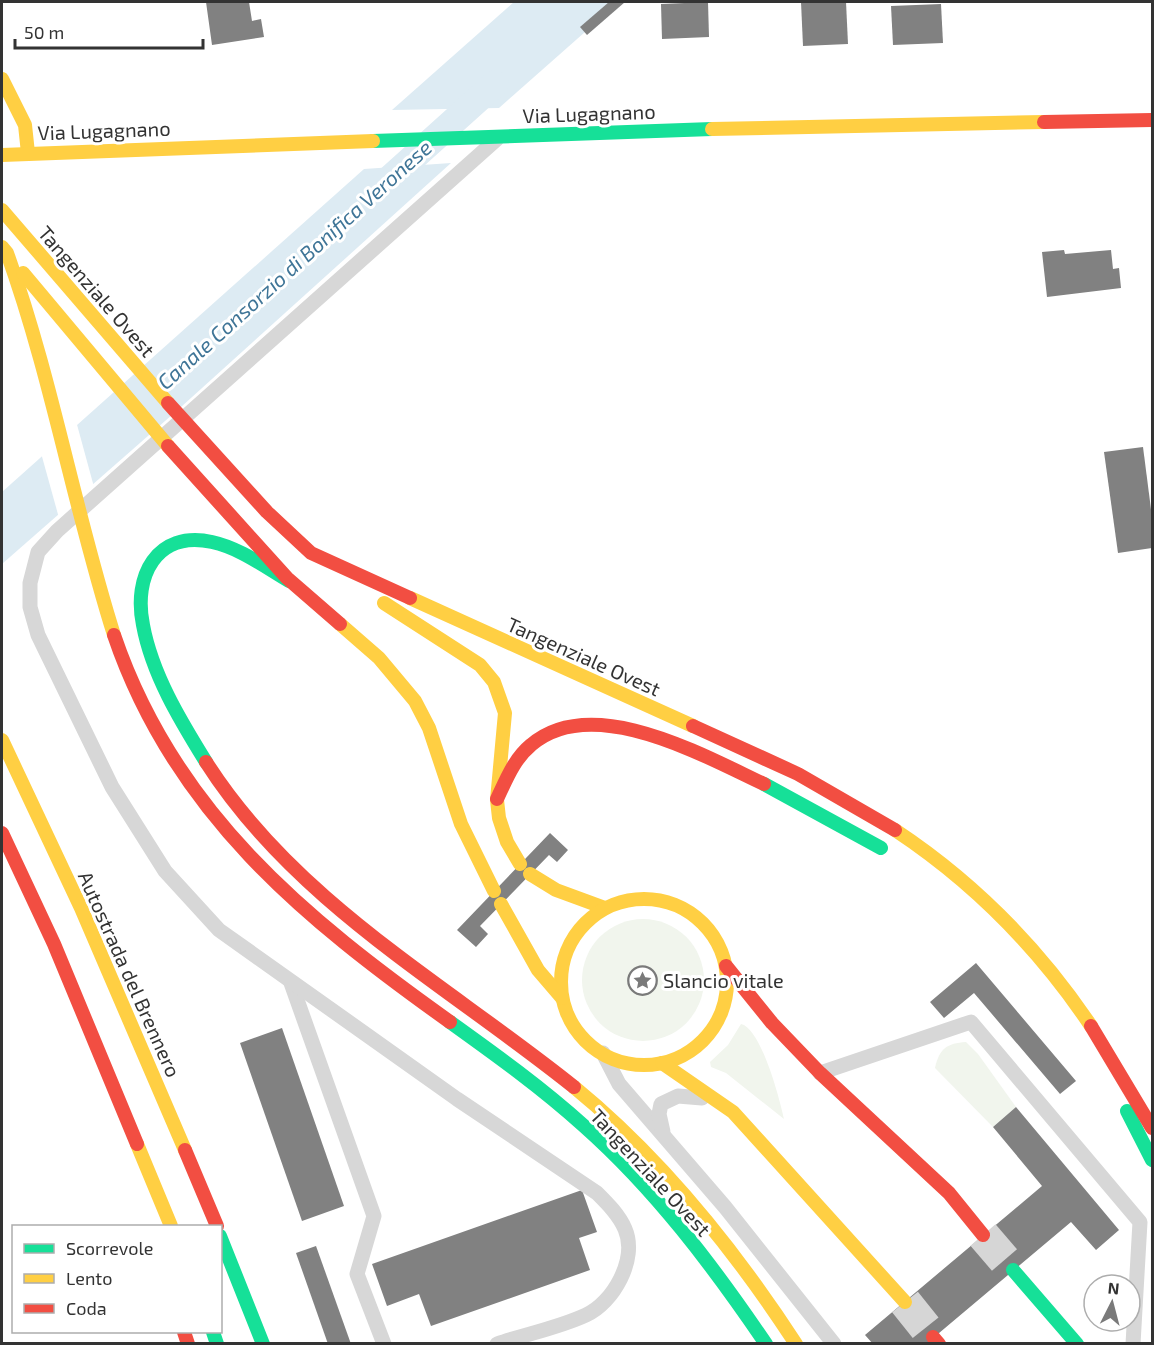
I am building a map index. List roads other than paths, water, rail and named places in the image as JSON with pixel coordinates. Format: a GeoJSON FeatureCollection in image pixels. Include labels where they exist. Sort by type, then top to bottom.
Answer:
{"type":"FeatureCollection","features":[{"type":"Feature","properties":{"kind":"main road"},"geometry":{"type":"LineString","coordinates":[[2,79],[25,124],[28,153]]}},
{"type":"Feature","properties":{"kind":"main road","name":"Via Lugagnano"},"geometry":{"type":"LineString","coordinates":[[2,155],[494,135],[1152,120]]}},
{"type":"Feature","properties":{"kind":"main road","name":"Tangenziale Ovest"},"geometry":{"type":"LineString","coordinates":[[5,214],[203,444],[267,512],[311,553],[798,774],[844,799],[896,833],[987,900],[1062,984],[1104,1042],[1152,1128]]}},
{"type":"Feature","properties":{"kind":"main road"},"geometry":{"type":"LineString","coordinates":[[4,250],[180,462],[289,581],[357,638],[407,688],[423,714],[469,844],[494,891]]}},
{"type":"Feature","properties":{"kind":"main road","name":"Tangenziale Ovest"},"geometry":{"type":"LineString","coordinates":[[4,250],[26,303],[88,548],[116,641],[140,697],[210,811],[252,864],[347,949],[495,1055],[555,1101],[606,1147],[659,1202],[712,1267],[766,1344]]}},
{"type":"Feature","properties":{"kind":"main road"},"geometry":{"type":"LineString","coordinates":[[289,581],[226,546],[209,540],[193,539],[173,544],[158,553],[146,569],[139,608],[142,629],[176,709],[221,784],[255,827],[289,864],[337,907],[540,1059],[637,1142],[745,1269],[796,1344]]}},
{"type":"Feature","properties":{"kind":"main road"},"geometry":{"type":"LineString","coordinates":[[311,553],[417,626],[480,664],[493,678],[501,692],[508,727],[497,800],[506,844],[525,869],[556,890],[605,908]]}},
{"type":"Feature","properties":{"kind":"main road"},"geometry":{"type":"LineString","coordinates":[[497,800],[511,766],[541,736],[584,725],[611,725],[661,739],[733,769],[796,799],[894,856]]}},
{"type":"Feature","properties":{"kind":"main road","name":"Autostrada del Brennero"},"geometry":{"type":"LineString","coordinates":[[2,740],[81,908],[216,1225]]}},
{"type":"Feature","properties":{"kind":"main road"},"geometry":{"type":"LineString","coordinates":[[2,834],[54,944],[170,1225]]}},
{"type":"Feature","properties":{"kind":"main road"},"geometry":{"type":"LineString","coordinates":[[726,966],[726,1000],[710,1034],[696,1047],[662,1063],[640,1065],[618,1061],[603,1053],[581,1037],[569,1018],[562,998],[561,976],[565,956],[574,936],[588,920],[605,908],[625,901],[647,899],[663,901],[685,909],[712,933],[726,966],[772,1023],[820,1073],[950,1193],[984,1235]]}},
{"type":"Feature","properties":{"kind":"main road"},"geometry":{"type":"LineString","coordinates":[[501,904],[538,970],[562,998]]}},
{"type":"Feature","properties":{"kind":"main road"},"geometry":{"type":"LineString","coordinates":[[54,944],[91,1070]]}},
{"type":"Feature","properties":{"kind":"main road"},"geometry":{"type":"LineString","coordinates":[[1087,1047],[1138,1128],[1152,1160]]}},
{"type":"Feature","properties":{"kind":"main road"},"geometry":{"type":"LineString","coordinates":[[662,1063],[733,1113],[905,1302]]}},
{"type":"Feature","properties":{"kind":"main road"},"geometry":{"type":"LineString","coordinates":[[222,1241],[262,1344]]}},
{"type":"Feature","properties":{"kind":"main road"},"geometry":{"type":"LineString","coordinates":[[1013,1270],[1077,1344]]}},
{"type":"Feature","properties":{"kind":"lane"},"geometry":{"type":"LineString","coordinates":[[494,135],[476,161],[57,531],[38,552],[30,583],[30,607],[38,635],[112,787],[165,871],[219,930],[597,1193],[616,1213],[627,1231],[628,1251],[623,1271],[602,1304],[586,1315],[497,1344]]}},
{"type":"Feature","properties":{"kind":"lane"},"geometry":{"type":"LineString","coordinates":[[291,982],[375,1216],[357,1274],[384,1344]]}},
{"type":"Feature","properties":{"kind":"lane"},"geometry":{"type":"LineString","coordinates":[[820,1073],[971,1022],[1140,1222],[1133,1344]]}},
{"type":"Feature","properties":{"kind":"lane"},"geometry":{"type":"LineString","coordinates":[[603,1053],[619,1084],[725,1207],[834,1344]]}},
{"type":"Feature","properties":{"kind":"lane"},"geometry":{"type":"LineString","coordinates":[[663,1135],[659,1114],[661,1104],[667,1099],[678,1096],[715,1099]]}},
{"type":"Feature","properties":{"kind":"water"},"geometry":{"type":"Polygon","coordinates":[[[514,2],[619,2],[499,108],[392,110],[514,2]]]}},
{"type":"Feature","properties":{"kind":"water"},"geometry":{"type":"Polygon","coordinates":[[[451,163],[181,407],[2,564],[2,492],[364,169],[451,163]]]}},
{"type":"Feature","properties":{"kind":"waterway","name":"Canale Consorzio di Bonifica Veronese"},"geometry":{"type":"LineString","coordinates":[[376,191],[495,84]]}},
{"type":"Feature","properties":{"kind":"tunnel"},"geometry":{"type":"LineString","coordinates":[[983,1235],[1013,1270]]}},
{"type":"Feature","properties":{"kind":"tunnel"},"geometry":{"type":"LineString","coordinates":[[905,1302],[933,1337]]}},
{"type":"Feature","properties":{"kind":"place","name":"Slancio vitale"},"geometry":{"type":"Point","coordinates":[642,980]}}]}
